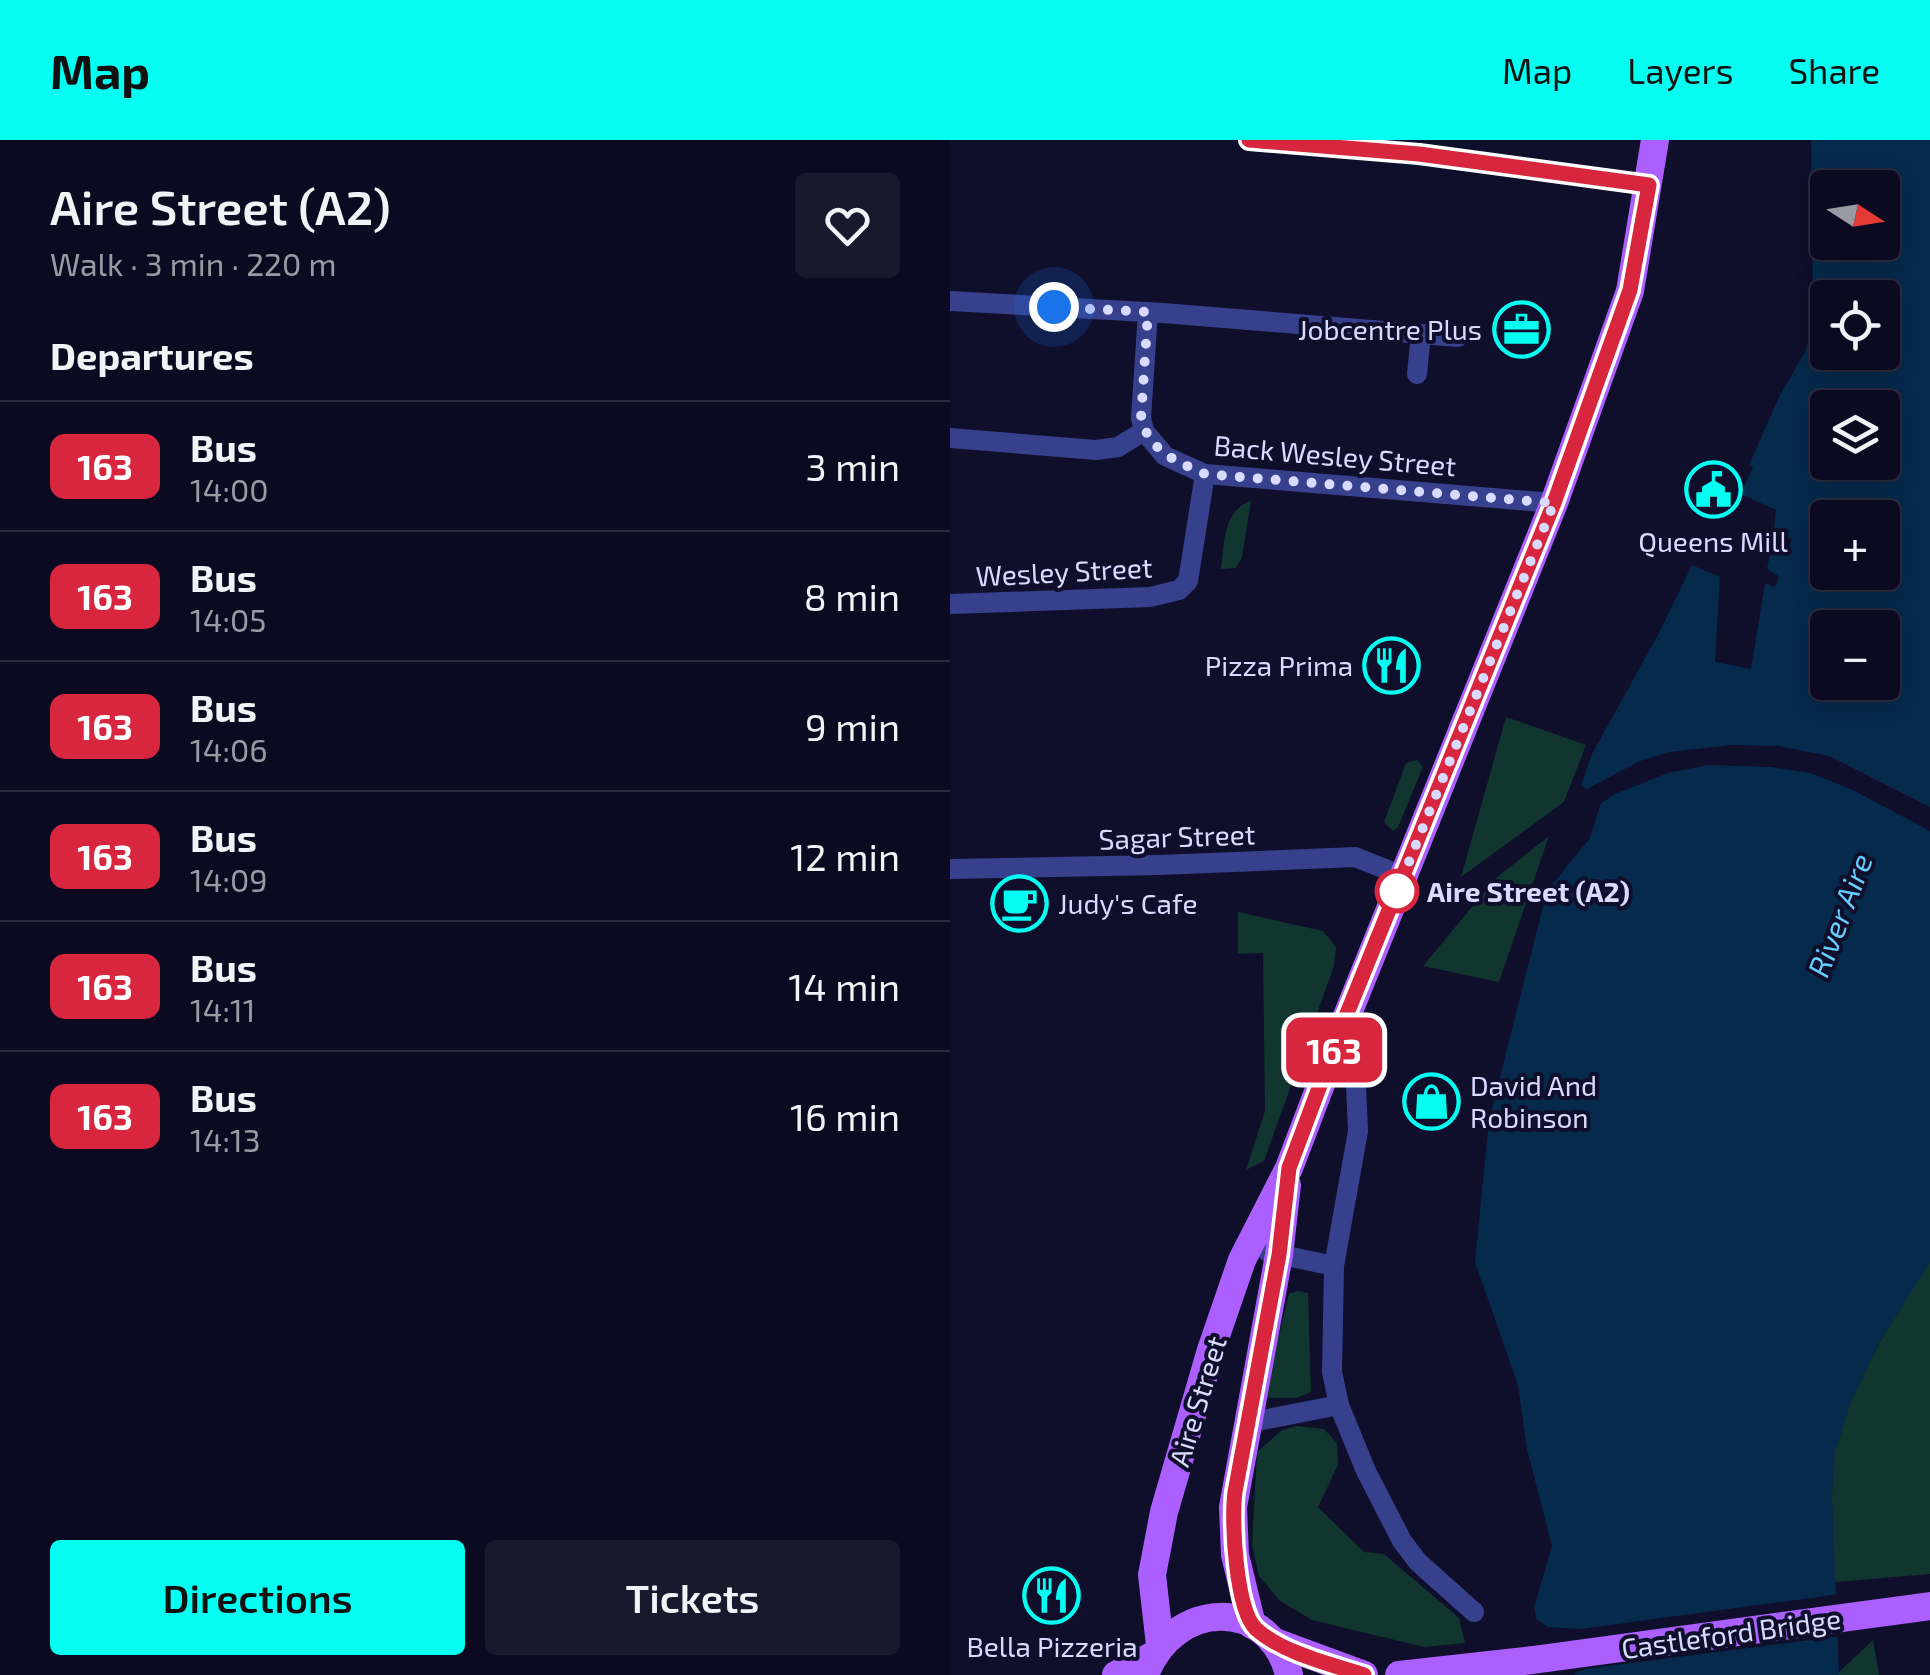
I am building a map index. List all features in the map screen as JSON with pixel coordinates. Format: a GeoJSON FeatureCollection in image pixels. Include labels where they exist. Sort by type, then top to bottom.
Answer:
{"type":"FeatureCollection","features":[{"type":"Feature","properties":{"kind":"main road","name":"Aire Street"},"geometry":{"type":"LineString","coordinates":[[1152,1659],[1152,1576],[1164,1512],[1211,1350],[1249,1246],[1289,1168],[1346,1016],[1554,503],[1630,290],[1655,140]]}},
{"type":"Feature","properties":{"kind":"main road","name":"Aire Street"},"geometry":{"type":"LineString","coordinates":[[1289,1168],[1279,1255],[1247,1423],[1232,1530],[1262,1633],[1286,1662],[1289,1675]]}},
{"type":"Feature","properties":{"kind":"main road","name":"Castleford Bridge"},"geometry":{"type":"LineString","coordinates":[[1399,1675],[1930,1606]]}},
{"type":"Feature","properties":{"kind":"main road"},"geometry":{"type":"LineString","coordinates":[[1116,1675],[1152,1659],[1185,1624],[1207,1618],[1230,1618],[1364,1675]]}},
{"type":"Feature","properties":{"kind":"street"},"geometry":{"type":"LineString","coordinates":[[1248,140],[1434,156],[1649,185]]}},
{"type":"Feature","properties":{"kind":"street"},"geometry":{"type":"LineString","coordinates":[[950,301],[1148,312],[1458,337]]}},
{"type":"Feature","properties":{"kind":"street"},"geometry":{"type":"LineString","coordinates":[[950,438],[1096,450],[1118,447],[1144,431],[1141,418],[1148,312]]}},
{"type":"Feature","properties":{"kind":"street"},"geometry":{"type":"LineString","coordinates":[[1417,374],[1421,334]]}},
{"type":"Feature","properties":{"kind":"street","name":"Back Wesley Street"},"geometry":{"type":"LineString","coordinates":[[1144,431],[1165,456],[1205,474],[1554,503]]}},
{"type":"Feature","properties":{"kind":"street","name":"Wesley Street"},"geometry":{"type":"LineString","coordinates":[[950,604],[1150,597],[1178,590],[1188,581],[1205,474]]}},
{"type":"Feature","properties":{"kind":"street","name":"Sagar Street"},"geometry":{"type":"LineString","coordinates":[[950,869],[1355,857],[1403,876]]}},
{"type":"Feature","properties":{"kind":"street"},"geometry":{"type":"LineString","coordinates":[[1346,1016],[1356,1063],[1358,1131],[1334,1266],[1332,1372],[1339,1405],[1366,1471],[1402,1540],[1418,1562],[1474,1612]]}},
{"type":"Feature","properties":{"kind":"street"},"geometry":{"type":"LineString","coordinates":[[1249,1246],[1334,1266]]}},
{"type":"Feature","properties":{"kind":"street"},"geometry":{"type":"LineString","coordinates":[[1247,1423],[1339,1405]]}},
{"type":"Feature","properties":{"kind":"green space"},"geometry":{"type":"Polygon","coordinates":[[[1251,500],[1242,557],[1236,568],[1221,569],[1230,520],[1251,500]]]}},
{"type":"Feature","properties":{"kind":"green space"},"geometry":{"type":"Polygon","coordinates":[[[1506,717],[1586,745],[1564,802],[1461,877],[1506,717]]]}},
{"type":"Feature","properties":{"kind":"green space"},"geometry":{"type":"Polygon","coordinates":[[[1417,760],[1423,767],[1393,831],[1384,822],[1406,763],[1417,760]]]}},
{"type":"Feature","properties":{"kind":"green space"},"geometry":{"type":"Polygon","coordinates":[[[1549,836],[1499,982],[1423,966],[1496,878],[1549,836]]]}},
{"type":"Feature","properties":{"kind":"green space"},"geometry":{"type":"Polygon","coordinates":[[[1238,912],[1323,931],[1336,947],[1334,966],[1264,1161],[1246,1170],[1265,1111],[1263,953],[1238,954],[1238,912]]]}},
{"type":"Feature","properties":{"kind":"green space"},"geometry":{"type":"Polygon","coordinates":[[[1930,1262],[1930,1574],[1835,1582],[1831,1481],[1842,1424],[1875,1352],[1930,1262]]]}},
{"type":"Feature","properties":{"kind":"green space"},"geometry":{"type":"Polygon","coordinates":[[[1308,1293],[1311,1392],[1296,1398],[1264,1398],[1289,1294],[1308,1293]]]}},
{"type":"Feature","properties":{"kind":"green space"},"geometry":{"type":"Polygon","coordinates":[[[1297,1426],[1324,1429],[1337,1443],[1338,1465],[1318,1507],[1364,1552],[1384,1554],[1459,1618],[1465,1643],[1424,1647],[1312,1620],[1280,1601],[1259,1576],[1252,1545],[1257,1452],[1282,1430],[1297,1426]]]}},
{"type":"Feature","properties":{"kind":"green space"},"geometry":{"type":"Polygon","coordinates":[[[1873,1640],[1879,1675],[1839,1675],[1839,1672],[1873,1640]]]}},
{"type":"Feature","properties":{"kind":"water","name":"River Aire"},"geometry":{"type":"Polygon","coordinates":[[[1811,140],[1930,140],[1930,1262],[1879,1343],[1851,1402],[1835,1452],[1832,1496],[1839,1675],[1547,1675],[1534,1607],[1552,1546],[1527,1449],[1518,1385],[1475,1262],[1489,1120],[1547,891],[1590,838],[1601,802],[1581,785],[1592,754],[1692,565],[1720,577],[1715,662],[1751,669],[1765,583],[1775,587],[1779,576],[1767,569],[1771,549],[1786,555],[1792,539],[1774,530],[1776,510],[1741,494],[1753,467],[1749,465],[1779,397],[1805,352],[1810,334],[1810,370],[1900,370],[1900,280],[1813,280],[1812,260],[1900,260],[1900,170],[1811,170],[1811,140]]]}},
{"type":"Feature","properties":{"kind":"pier"},"geometry":{"type":"Polygon","coordinates":[[[1732,745],[1778,746],[1829,756],[1930,807],[1930,831],[1853,790],[1810,773],[1771,767],[1708,765],[1668,773],[1615,794],[1594,808],[1596,803],[1581,792],[1640,761],[1670,752],[1732,745]]]}},
{"type":"Feature","properties":{"kind":"pier"},"geometry":{"type":"Polygon","coordinates":[[[1840,1594],[1842,1636],[1584,1669],[1573,1675],[1542,1675],[1530,1615],[1548,1627],[1581,1629],[1840,1594]]]}},
{"type":"Feature","properties":{"kind":"bus line","name":"163"},"geometry":{"type":"LineString","coordinates":[[1249,140],[1482,161],[1649,185],[1630,290],[1554,503],[1346,1016],[1289,1168],[1279,1255],[1235,1492],[1235,1555],[1252,1626],[1272,1641],[1364,1675]]}},
{"type":"Feature","properties":{"kind":"place","name":"Jobcentre Plus"},"geometry":{"type":"Point","coordinates":[1521,329]}},
{"type":"Feature","properties":{"kind":"place","name":"Queens Mill"},"geometry":{"type":"Point","coordinates":[1713,490]}},
{"type":"Feature","properties":{"kind":"place","name":"Pizza Prima"},"geometry":{"type":"Point","coordinates":[1392,665]}},
{"type":"Feature","properties":{"kind":"place","name":"Aire Street (A2)"},"geometry":{"type":"Point","coordinates":[1397,891]}},
{"type":"Feature","properties":{"kind":"place","name":"Judy's Cafe"},"geometry":{"type":"Point","coordinates":[1019,903]}},
{"type":"Feature","properties":{"kind":"place","name":"David And Robinson"},"geometry":{"type":"Point","coordinates":[1431,1101]}},
{"type":"Feature","properties":{"kind":"place","name":"Bella Pizzeria"},"geometry":{"type":"Point","coordinates":[1052,1595]}},
{"type":"Feature","properties":{"kind":"route"},"geometry":{"type":"LineString","coordinates":[[1054,307],[1148,312],[1141,418],[1144,431],[1165,456],[1205,474],[1554,503],[1392,904],[1397,891]]}}]}
